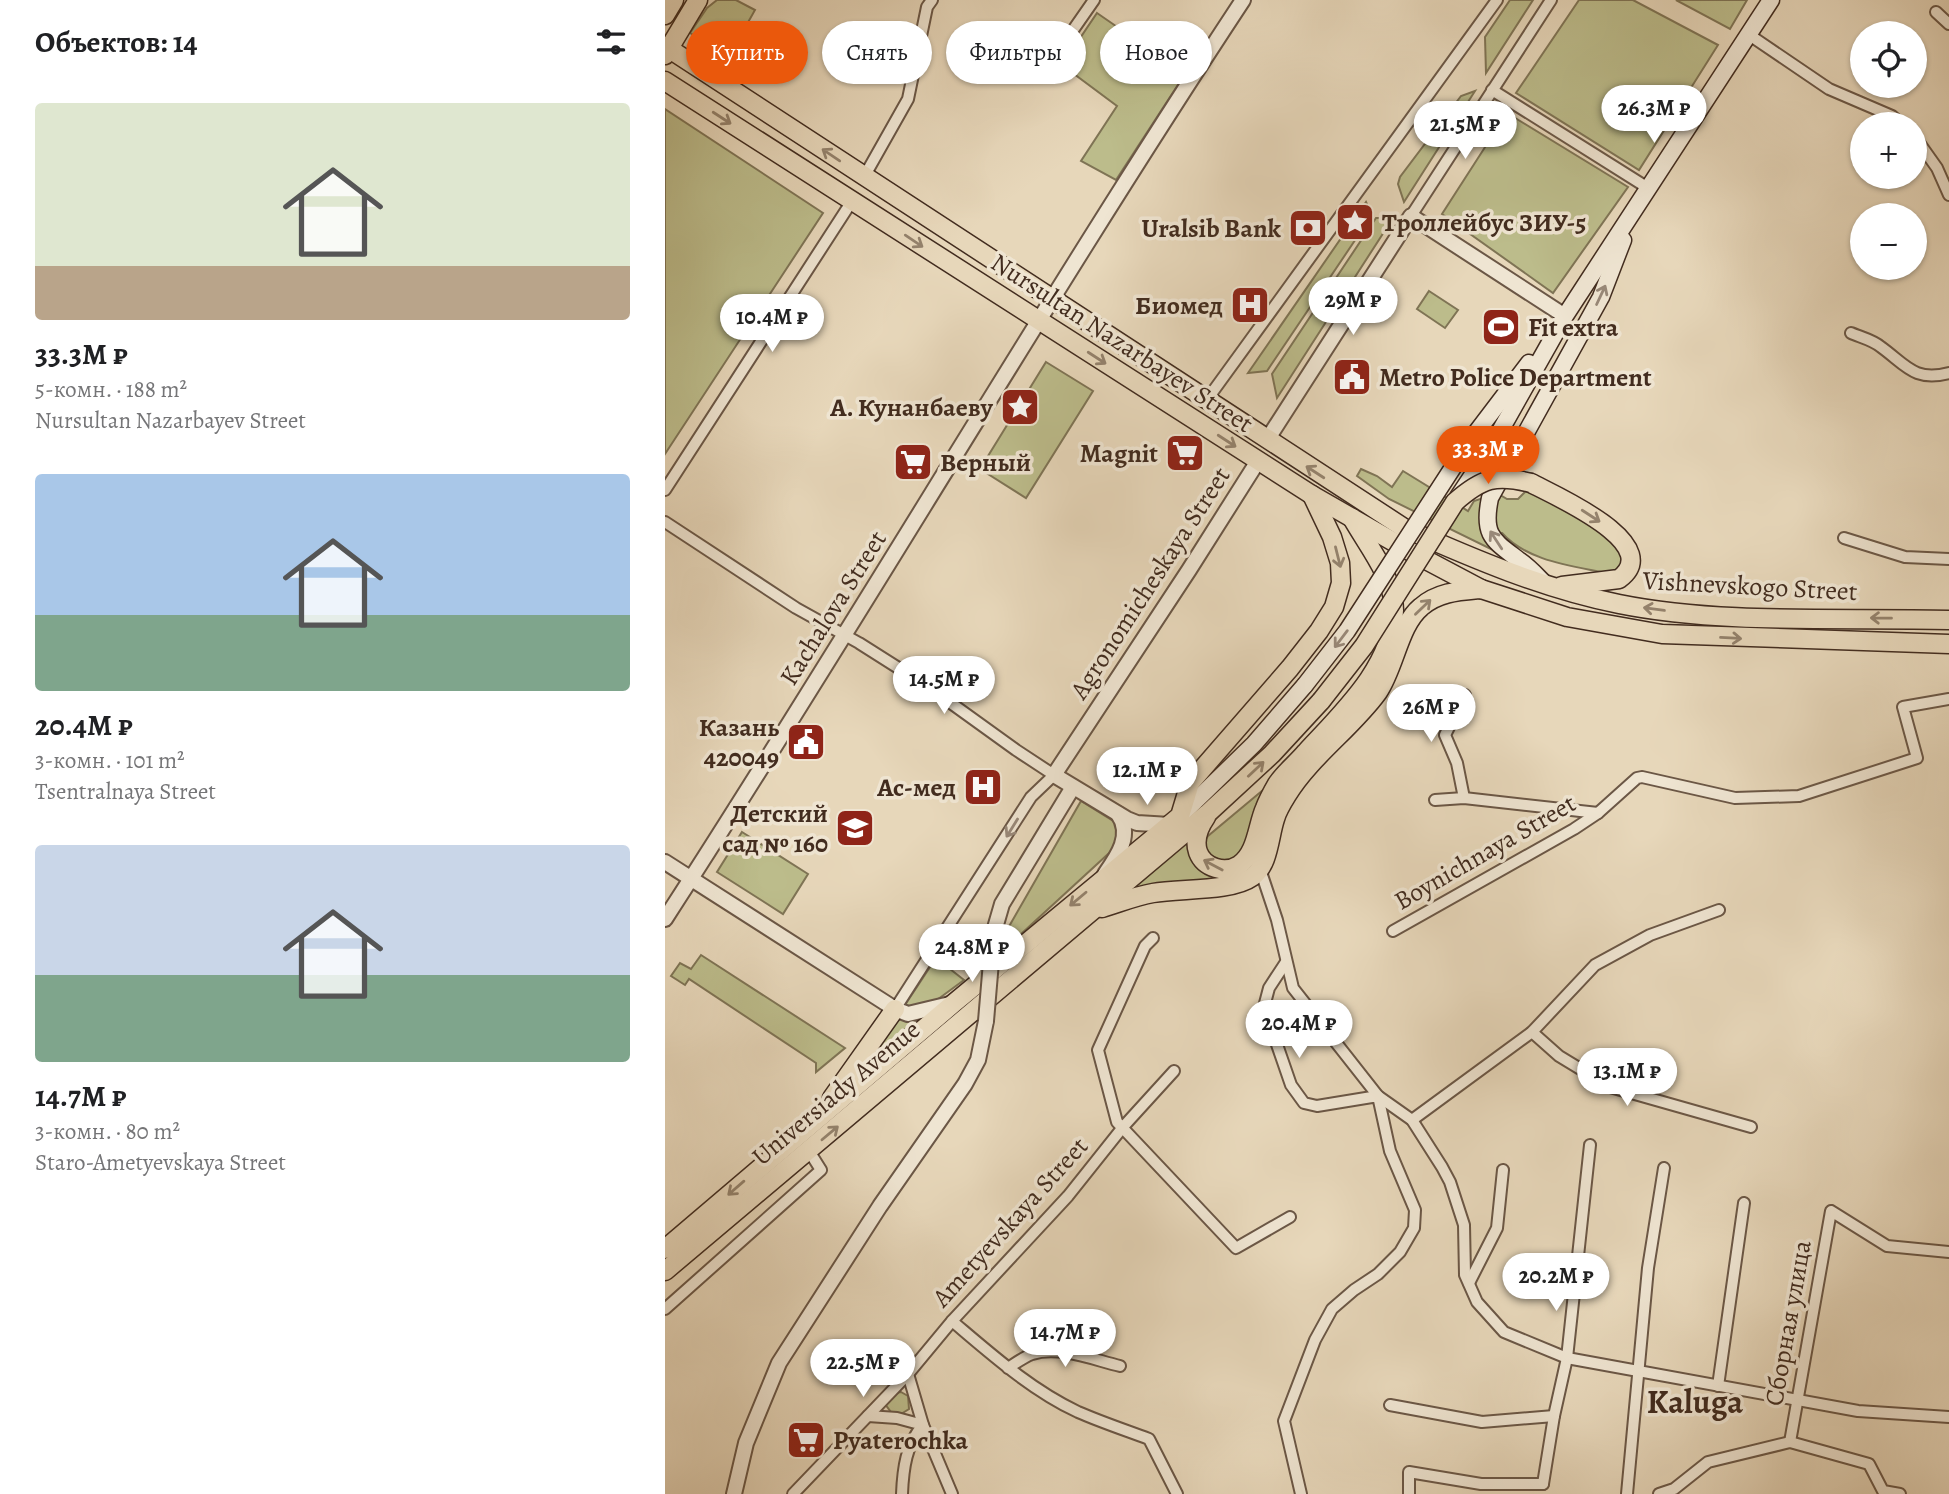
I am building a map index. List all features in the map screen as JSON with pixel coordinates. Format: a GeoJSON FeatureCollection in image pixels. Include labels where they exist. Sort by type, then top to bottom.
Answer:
{"type":"FeatureCollection","features":[{"type":"Feature","properties":{"kind":"main road"},"geometry":{"type":"LineString","coordinates":[[665,15],[674,0]]}},
{"type":"Feature","properties":{"kind":"main road"},"geometry":{"type":"LineString","coordinates":[[666,50],[698,0]]}},
{"type":"Feature","properties":{"kind":"main road"},"geometry":{"type":"LineString","coordinates":[[1175,821],[1254,744],[1347,631],[1472,438],[1565,316],[1770,0]]}},
{"type":"Feature","properties":{"kind":"main road","name":"Nursultan Nazarbayev Street"},"geometry":{"type":"LineString","coordinates":[[666,50],[1053,298],[1206,401],[1404,528],[1492,567],[1549,586]]}},
{"type":"Feature","properties":{"kind":"main road","name":"Nursultan Nazarbayev Street"},"geometry":{"type":"LineString","coordinates":[[665,81],[1312,495],[1481,589],[1567,617]]}},
{"type":"Feature","properties":{"kind":"main road"},"geometry":{"type":"LineString","coordinates":[[1455,502],[1472,487],[1485,481],[1498,478],[1514,479],[1531,484],[1580,509],[1611,529],[1626,544],[1630,554],[1629,567],[1619,579],[1549,586],[1493,539],[1487,513],[1490,498],[1601,297],[1633,213]]}},
{"type":"Feature","properties":{"kind":"main road"},"geometry":{"type":"LineString","coordinates":[[1455,502],[1490,449],[1565,316]]}},
{"type":"Feature","properties":{"kind":"main road"},"geometry":{"type":"LineString","coordinates":[[1175,821],[1190,783],[1290,668],[1334,607],[1341,583],[1340,563],[1312,495]]}},
{"type":"Feature","properties":{"kind":"main road","name":"Universiady Avenue"},"geometry":{"type":"LineString","coordinates":[[665,1271],[1094,911],[1272,754],[1321,701],[1364,646],[1455,502]]}},
{"type":"Feature","properties":{"kind":"main road"},"geometry":{"type":"LineString","coordinates":[[1207,814],[1198,834],[1199,853],[1205,862],[1216,868],[1225,870],[1240,864],[1256,839],[1264,809],[1279,781],[1377,670],[1391,635],[1394,608],[1389,583],[1352,518]]}},
{"type":"Feature","properties":{"kind":"main road","name":"Vishnevskogo Street"},"geometry":{"type":"LineString","coordinates":[[1549,586],[1620,604],[1664,611],[1745,617],[1949,620]]}},
{"type":"Feature","properties":{"kind":"main road"},"geometry":{"type":"LineString","coordinates":[[1094,911],[1152,893],[1232,885],[1248,880],[1260,869],[1275,817],[1288,793],[1378,691],[1406,628],[1418,609],[1431,599],[1444,594],[1481,589]]}},
{"type":"Feature","properties":{"kind":"main road","name":"Vishnevskogo Street"},"geometry":{"type":"LineString","coordinates":[[1567,617],[1662,634],[1949,644]]}},
{"type":"Feature","properties":{"kind":"main road","name":"Universiady Avenue"},"geometry":{"type":"LineString","coordinates":[[665,1249],[819,1116],[1175,821]]}},
{"type":"Feature","properties":{"kind":"main road"},"geometry":{"type":"LineString","coordinates":[[819,1116],[895,1009]]}},
{"type":"Feature","properties":{"kind":"street"},"geometry":{"type":"LineString","coordinates":[[864,177],[908,99],[927,7],[932,0]]}},
{"type":"Feature","properties":{"kind":"street"},"geometry":{"type":"LineString","coordinates":[[1079,21],[1094,0]]}},
{"type":"Feature","properties":{"kind":"street","name":"Kachalova Street"},"geometry":{"type":"LineString","coordinates":[[665,919],[845,636],[1121,187],[1243,0]]}},
{"type":"Feature","properties":{"kind":"street"},"geometry":{"type":"LineString","coordinates":[[1206,401],[1497,0]]}},
{"type":"Feature","properties":{"kind":"street"},"geometry":{"type":"LineString","coordinates":[[1267,440],[1551,0]]}},
{"type":"Feature","properties":{"kind":"street"},"geometry":{"type":"LineString","coordinates":[[1936,12],[1949,24]]}},
{"type":"Feature","properties":{"kind":"street"},"geometry":{"type":"LineString","coordinates":[[1748,34],[1829,89],[1883,112]]}},
{"type":"Feature","properties":{"kind":"street"},"geometry":{"type":"LineString","coordinates":[[1492,90],[1648,188]]}},
{"type":"Feature","properties":{"kind":"street"},"geometry":{"type":"LineString","coordinates":[[1927,154],[1937,168],[1949,195]]}},
{"type":"Feature","properties":{"kind":"street"},"geometry":{"type":"LineString","coordinates":[[1937,168],[1949,164]]}},
{"type":"Feature","properties":{"kind":"street"},"geometry":{"type":"LineString","coordinates":[[665,489],[852,201]]}},
{"type":"Feature","properties":{"kind":"street"},"geometry":{"type":"LineString","coordinates":[[1411,216],[1565,316]]}},
{"type":"Feature","properties":{"kind":"street"},"geometry":{"type":"LineString","coordinates":[[1851,333],[1880,345],[1908,370],[1935,377],[1949,373]]}},
{"type":"Feature","properties":{"kind":"street","name":"Agronomicheskaya Street"},"geometry":{"type":"LineString","coordinates":[[895,1009],[1031,797],[1054,775],[1258,461]]}},
{"type":"Feature","properties":{"kind":"street"},"geometry":{"type":"LineString","coordinates":[[665,522],[796,608],[859,643],[930,688],[1016,750],[1117,813],[1137,823],[1175,821]]}},
{"type":"Feature","properties":{"kind":"street"},"geometry":{"type":"LineString","coordinates":[[1844,538],[1905,557],[1949,559]]}},
{"type":"Feature","properties":{"kind":"street"},"geometry":{"type":"LineString","coordinates":[[1464,798],[1457,763],[1445,736],[1465,695]]}},
{"type":"Feature","properties":{"kind":"street","name":"Boynichnaya Street"},"geometry":{"type":"LineString","coordinates":[[1393,931],[1598,813],[1637,778],[1735,798],[1799,796],[1917,758],[1903,708],[1949,699]]}},
{"type":"Feature","properties":{"kind":"street"},"geometry":{"type":"LineString","coordinates":[[734,1494],[746,1443],[779,1363],[880,1206],[965,1084],[978,1060],[986,1021],[995,928],[1002,904],[1073,787]]}},
{"type":"Feature","properties":{"kind":"street","name":"Boynichnaya Street"},"geometry":{"type":"LineString","coordinates":[[1435,800],[1464,798],[1598,813]]}},
{"type":"Feature","properties":{"kind":"street"},"geometry":{"type":"LineString","coordinates":[[1099,882],[1123,842],[1125,830],[1117,813]]}},
{"type":"Feature","properties":{"kind":"street"},"geometry":{"type":"LineString","coordinates":[[665,862],[895,1009],[908,1014],[954,1003]]}},
{"type":"Feature","properties":{"kind":"street"},"geometry":{"type":"LineString","coordinates":[[1260,869],[1277,920],[1293,988],[1378,1096],[1412,1120],[1450,1182],[1464,1225],[1465,1275],[1477,1302],[1504,1332],[1567,1358],[1858,1412],[1949,1417]]}},
{"type":"Feature","properties":{"kind":"street"},"geometry":{"type":"LineString","coordinates":[[1412,1120],[1532,1032],[1595,965],[1650,935],[1719,910]]}},
{"type":"Feature","properties":{"kind":"street"},"geometry":{"type":"LineString","coordinates":[[1153,937],[1145,946],[1098,1050],[1117,1122],[1236,1248],[1290,1217]]}},
{"type":"Feature","properties":{"kind":"street"},"geometry":{"type":"LineString","coordinates":[[1286,962],[1269,988],[1264,1007],[1291,1085],[1304,1103],[1317,1106],[1378,1096]]}},
{"type":"Feature","properties":{"kind":"street"},"geometry":{"type":"LineString","coordinates":[[1532,1032],[1559,1056],[1611,1087],[1751,1127]]}},
{"type":"Feature","properties":{"kind":"street","name":"Ametyevskaya Street"},"geometry":{"type":"LineString","coordinates":[[793,1494],[908,1374],[952,1321],[1068,1196],[1123,1127],[1174,1071]]}},
{"type":"Feature","properties":{"kind":"street"},"geometry":{"type":"LineString","coordinates":[[1301,1494],[1284,1421],[1315,1339],[1332,1309],[1354,1290],[1378,1275],[1400,1252],[1414,1228],[1415,1210],[1390,1151],[1378,1096]]}},
{"type":"Feature","properties":{"kind":"street"},"geometry":{"type":"LineString","coordinates":[[1409,1494],[1409,1472],[1479,1489],[1546,1489],[1554,1416],[1567,1358],[1590,1145]]}},
{"type":"Feature","properties":{"kind":"street"},"geometry":{"type":"LineString","coordinates":[[665,1309],[821,1170],[809,1150]]}},
{"type":"Feature","properties":{"kind":"street"},"geometry":{"type":"LineString","coordinates":[[1627,1494],[1648,1268],[1664,1168]]}},
{"type":"Feature","properties":{"kind":"street"},"geometry":{"type":"LineString","coordinates":[[1469,1283],[1497,1228],[1503,1170]]}},
{"type":"Feature","properties":{"kind":"street"},"geometry":{"type":"LineString","coordinates":[[1717,1386],[1744,1203]]}},
{"type":"Feature","properties":{"kind":"street","name":"Сборная улица"},"geometry":{"type":"LineString","coordinates":[[1790,1442],[1831,1211],[1888,1246],[1949,1252]]}},
{"type":"Feature","properties":{"kind":"street"},"geometry":{"type":"LineString","coordinates":[[952,1321],[1008,1368],[1077,1411],[1149,1439],[1177,1494]]}},
{"type":"Feature","properties":{"kind":"street"},"geometry":{"type":"LineString","coordinates":[[1008,1368],[1032,1354],[1044,1352],[1059,1352],[1120,1366]]}},
{"type":"Feature","properties":{"kind":"street"},"geometry":{"type":"LineString","coordinates":[[908,1374],[923,1425],[952,1494]]}},
{"type":"Feature","properties":{"kind":"street"},"geometry":{"type":"LineString","coordinates":[[1391,1405],[1482,1422],[1554,1416]]}},
{"type":"Feature","properties":{"kind":"street"},"geometry":{"type":"LineString","coordinates":[[868,1416],[897,1418],[923,1425]]}},
{"type":"Feature","properties":{"kind":"street"},"geometry":{"type":"LineString","coordinates":[[902,1494],[903,1471],[913,1436],[923,1425]]}},
{"type":"Feature","properties":{"kind":"street"},"geometry":{"type":"LineString","coordinates":[[1659,1494],[1674,1489],[1708,1462],[1790,1442],[1869,1464],[1883,1491],[1900,1494]]}},
{"type":"Feature","properties":{"kind":"green space"},"geometry":{"type":"Polygon","coordinates":[[[717,0],[736,0],[755,10],[749,21],[698,21],[707,8],[717,0]]]}},
{"type":"Feature","properties":{"kind":"green space"},"geometry":{"type":"Polygon","coordinates":[[[1510,0],[1533,0],[1486,73],[1485,37],[1510,0]]]}},
{"type":"Feature","properties":{"kind":"green space"},"geometry":{"type":"Polygon","coordinates":[[[1579,0],[1633,0],[1718,45],[1639,170],[1516,93],[1579,0]]]}},
{"type":"Feature","properties":{"kind":"green space"},"geometry":{"type":"Polygon","coordinates":[[[1676,0],[1747,0],[1730,29],[1676,0]]]}},
{"type":"Feature","properties":{"kind":"green space"},"geometry":{"type":"Polygon","coordinates":[[[1097,13],[1109,21],[1100,21],[1100,84],[1178,84],[1116,180],[1081,161],[1117,106],[1086,83],[1086,29],[1097,13]]]}},
{"type":"Feature","properties":{"kind":"green space"},"geometry":{"type":"Polygon","coordinates":[[[1475,91],[1404,202],[1398,184],[1400,177],[1461,96],[1475,91]]]}},
{"type":"Feature","properties":{"kind":"green space"},"geometry":{"type":"Polygon","coordinates":[[[665,109],[823,213],[665,454],[665,109]]]}},
{"type":"Feature","properties":{"kind":"green space"},"geometry":{"type":"Polygon","coordinates":[[[1507,113],[1628,187],[1553,293],[1442,214],[1507,113]]]}},
{"type":"Feature","properties":{"kind":"green space"},"geometry":{"type":"Polygon","coordinates":[[[1366,202],[1372,215],[1267,371],[1248,373],[1366,202]]]}},
{"type":"Feature","properties":{"kind":"green space"},"geometry":{"type":"Polygon","coordinates":[[[1376,218],[1393,218],[1277,398],[1272,374],[1376,218]]]}},
{"type":"Feature","properties":{"kind":"green space"},"geometry":{"type":"Polygon","coordinates":[[[1429,291],[1458,310],[1445,328],[1417,309],[1429,291]]]}},
{"type":"Feature","properties":{"kind":"green space"},"geometry":{"type":"Polygon","coordinates":[[[1046,362],[1093,391],[1026,498],[980,469],[1046,362]]]}},
{"type":"Feature","properties":{"kind":"green space"},"geometry":{"type":"Polygon","coordinates":[[[1361,469],[1392,487],[1403,471],[1468,511],[1474,501],[1489,496],[1497,552],[1389,499],[1357,476],[1361,469]]]}},
{"type":"Feature","properties":{"kind":"green space"},"geometry":{"type":"Polygon","coordinates":[[[1528,489],[1612,535],[1627,559],[1615,575],[1554,562],[1526,551],[1502,533],[1496,533],[1493,511],[1500,495],[1507,499],[1518,499],[1528,489]]]}},
{"type":"Feature","properties":{"kind":"green space"},"geometry":{"type":"Polygon","coordinates":[[[1275,780],[1245,851],[1224,864],[1208,858],[1203,844],[1208,836],[1275,780]]]}},
{"type":"Feature","properties":{"kind":"green space"},"geometry":{"type":"Polygon","coordinates":[[[1081,801],[1118,824],[1120,843],[1009,945],[1007,930],[1081,801]]]}},
{"type":"Feature","properties":{"kind":"green space"},"geometry":{"type":"Polygon","coordinates":[[[742,832],[808,874],[783,914],[717,872],[742,832]]]}},
{"type":"Feature","properties":{"kind":"green space"},"geometry":{"type":"Polygon","coordinates":[[[1192,836],[1193,862],[1203,872],[1222,879],[1120,895],[1192,836]]]}},
{"type":"Feature","properties":{"kind":"green space"},"geometry":{"type":"Polygon","coordinates":[[[701,955],[845,1048],[816,1072],[816,1063],[689,979],[685,985],[671,976],[680,963],[691,969],[701,955]]]}},
{"type":"Feature","properties":{"kind":"green space"},"geometry":{"type":"Polygon","coordinates":[[[936,958],[964,980],[926,1008],[903,1008],[936,958]]]}},
{"type":"Feature","properties":{"kind":"green space"},"geometry":{"type":"Polygon","coordinates":[[[894,1017],[916,1020],[856,1071],[894,1017]]]}},
{"type":"Feature","properties":{"kind":"green space"},"geometry":{"type":"Polygon","coordinates":[[[901,1392],[908,1396],[909,1409],[901,1414],[891,1412],[885,1404],[895,1393],[901,1392]]]}},
{"type":"Feature","properties":{"kind":"place","name":"Троллейбус ЗИУ-5"},"geometry":{"type":"Point","coordinates":[1355,222]}},
{"type":"Feature","properties":{"kind":"place","name":"Uralsib Bank"},"geometry":{"type":"Point","coordinates":[1308,228]}},
{"type":"Feature","properties":{"kind":"place","name":"Биомед"},"geometry":{"type":"Point","coordinates":[1250,305]}},
{"type":"Feature","properties":{"kind":"place","name":"Fit extra"},"geometry":{"type":"Point","coordinates":[1501,327]}},
{"type":"Feature","properties":{"kind":"place","name":"Metro Police Department"},"geometry":{"type":"Point","coordinates":[1352,377]}},
{"type":"Feature","properties":{"kind":"place","name":"А. Кунанбаеву"},"geometry":{"type":"Point","coordinates":[1020,407]}},
{"type":"Feature","properties":{"kind":"place","name":"Magnit"},"geometry":{"type":"Point","coordinates":[1185,453]}},
{"type":"Feature","properties":{"kind":"place","name":"Верный"},"geometry":{"type":"Point","coordinates":[913,462]}},
{"type":"Feature","properties":{"kind":"place","name":"Казань 420049"},"geometry":{"type":"Point","coordinates":[806,742]}},
{"type":"Feature","properties":{"kind":"place","name":"Ас-мед"},"geometry":{"type":"Point","coordinates":[983,787]}},
{"type":"Feature","properties":{"kind":"place","name":"Детский сад № 160"},"geometry":{"type":"Point","coordinates":[855,828]}},
{"type":"Feature","properties":{"kind":"place","name":"Pyaterochka"},"geometry":{"type":"Point","coordinates":[806,1440]}},
{"type":"Feature","properties":{"kind":"district","name":"Kaluga"},"geometry":{"type":"Point","coordinates":[1695,1401]}}]}
